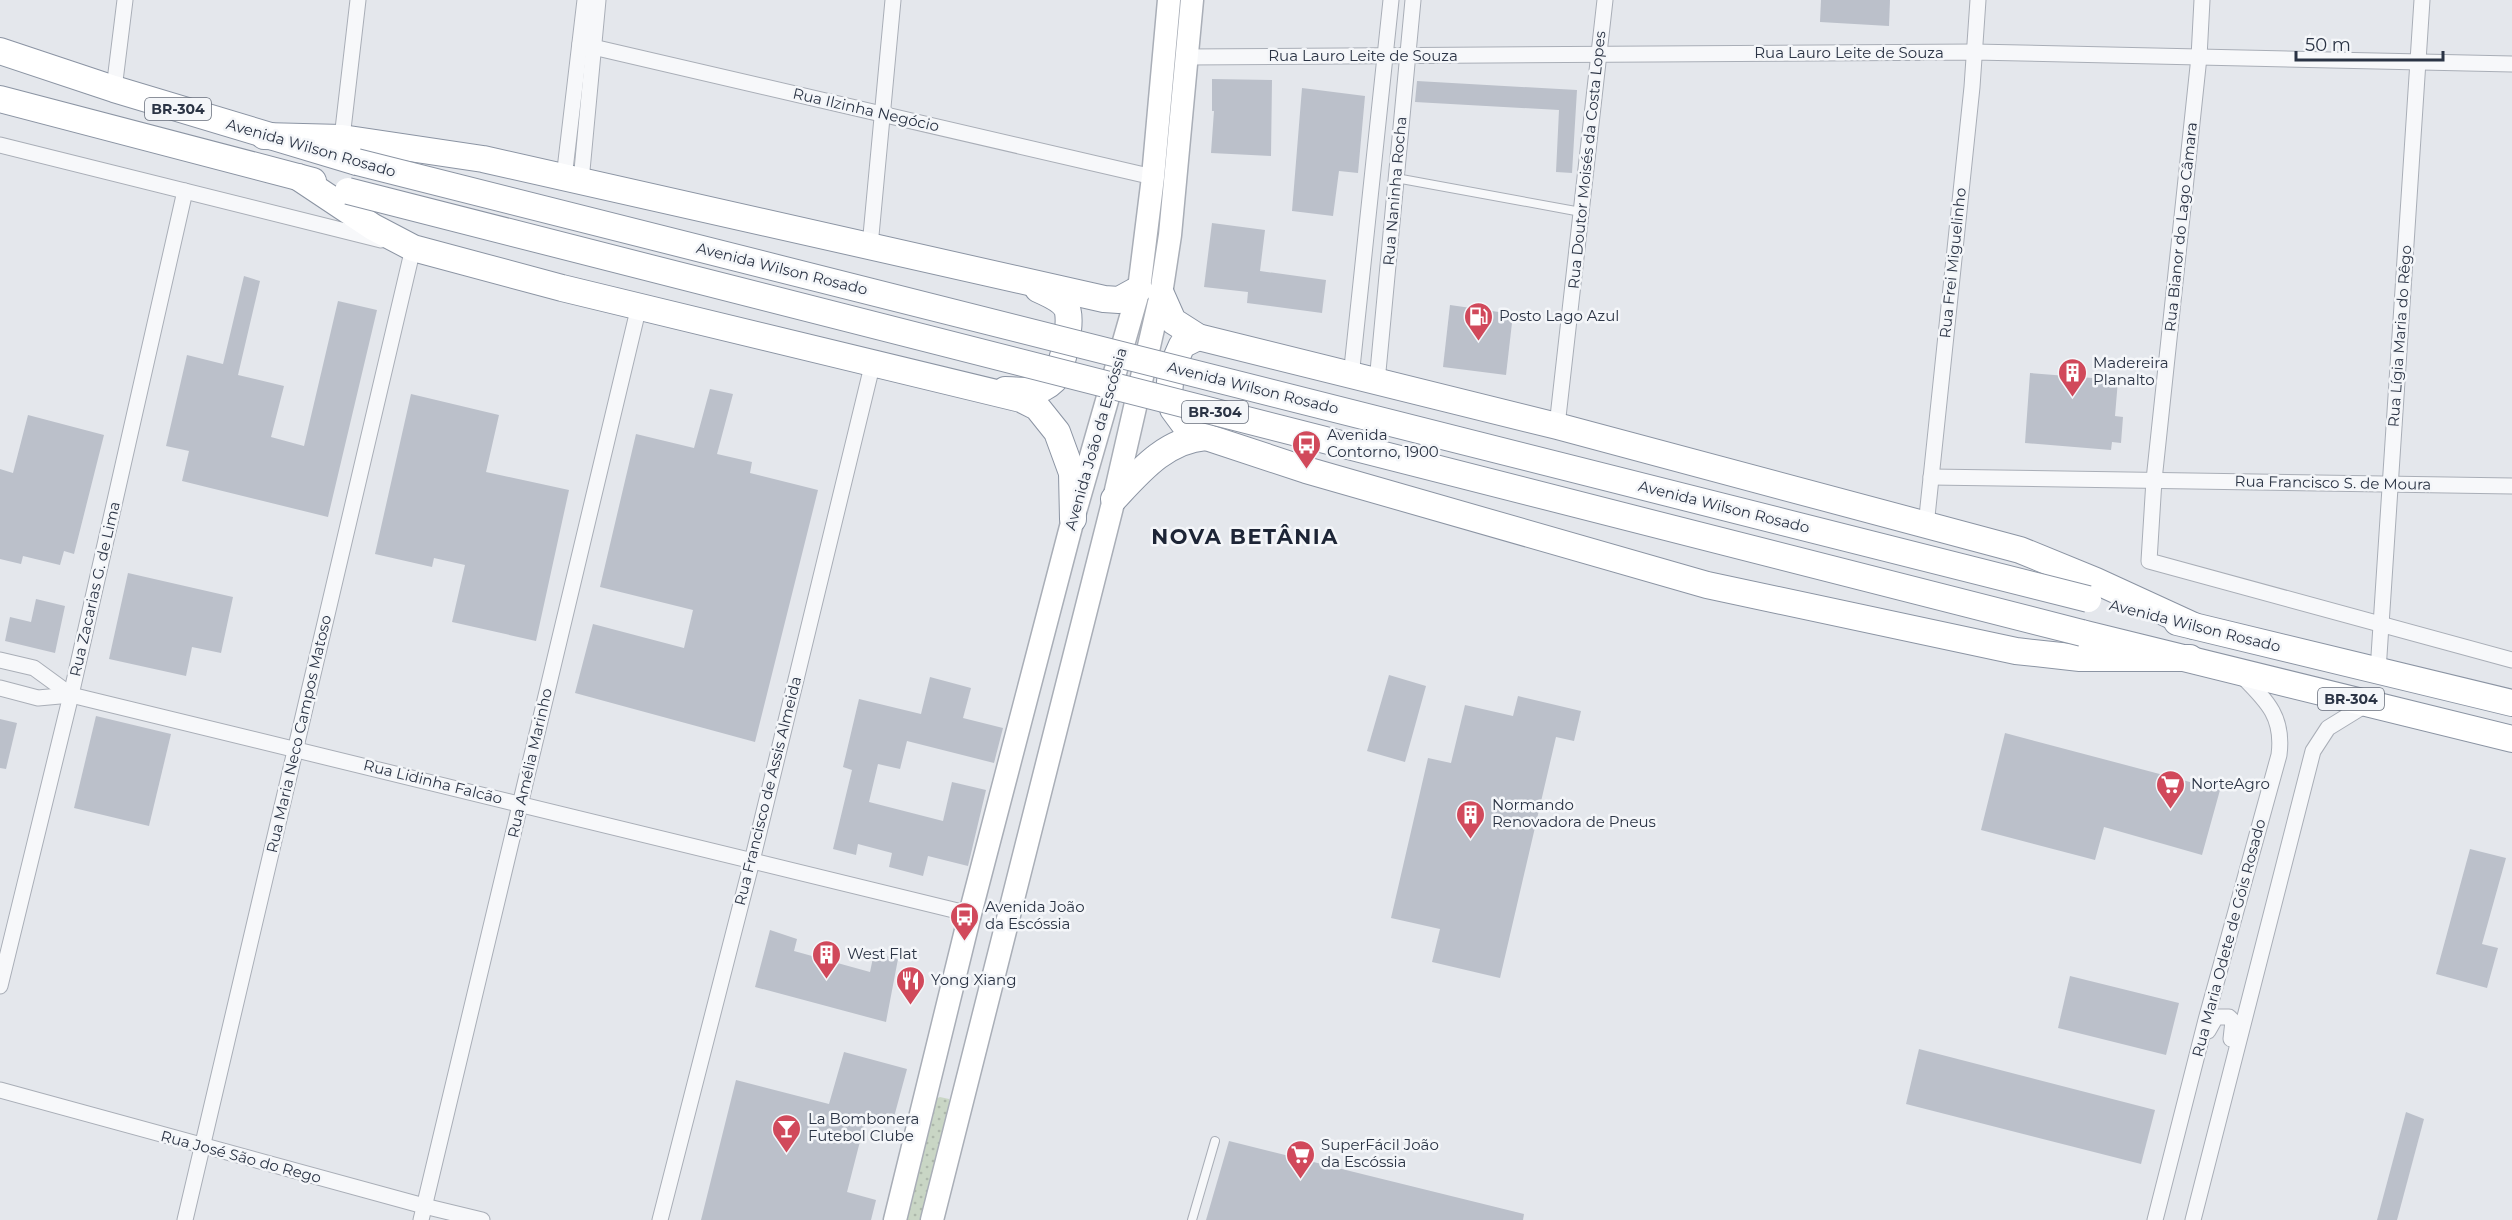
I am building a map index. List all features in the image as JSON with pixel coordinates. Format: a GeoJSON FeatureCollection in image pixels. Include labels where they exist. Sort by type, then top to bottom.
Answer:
{"type":"FeatureCollection","features":[{"type":"Feature","properties":{"kind":"highway","name":"Avenida Wilson Rosado"},"geometry":{"type":"LineString","coordinates":[[0,51],[264,136],[357,162],[2194,626],[2512,703]]}},
{"type":"Feature","properties":{"kind":"highway","name":"Avenida Wilson Rosado"},"geometry":{"type":"LineString","coordinates":[[0,99],[348,191],[2082,633],[2512,739]]}},
{"type":"Feature","properties":{"kind":"highway"},"geometry":{"type":"LineString","coordinates":[[264,136],[342,138],[483,159],[1104,299],[1119,300],[1150,292],[1173,321],[1198,338],[1557,426],[2020,550],[2096,581],[2194,626]]}},
{"type":"Feature","properties":{"kind":"highway"},"geometry":{"type":"LineString","coordinates":[[297,177],[373,227],[413,248],[639,306],[1021,399],[1036,407],[1057,432],[1072,472],[1073,519]]}},
{"type":"Feature","properties":{"kind":"highway"},"geometry":{"type":"LineString","coordinates":[[984,389],[1034,390],[1043,388],[1052,382],[1061,365],[1070,315],[1066,307],[1057,299],[1017,279]]}},
{"type":"Feature","properties":{"kind":"highway"},"geometry":{"type":"LineString","coordinates":[[1198,338],[1182,345],[1171,370],[1169,395],[1178,417],[1187,428],[1206,437],[1306,470],[1707,585],[2016,651],[2080,658],[2190,658]]}},
{"type":"Feature","properties":{"kind":"highway"},"geometry":{"type":"LineString","coordinates":[[1114,499],[1157,456],[1176,445],[1206,437]]}},
{"type":"Feature","properties":{"kind":"main road","name":"Avenida João da Escóssia"},"geometry":{"type":"LineString","coordinates":[[932,1220],[1114,499],[1150,292],[1153,177],[1169,0]]}},
{"type":"Feature","properties":{"kind":"main road","name":"Avenida João da Escóssia"},"geometry":{"type":"LineString","coordinates":[[895,1220],[970,914],[1073,519],[1170,235],[1192,0]]}},
{"type":"Feature","properties":{"kind":"main road"},"geometry":{"type":"LineString","coordinates":[[1013,748],[1029,747],[1035,756],[1016,834],[1017,879]]}},
{"type":"Feature","properties":{"kind":"main road"},"geometry":{"type":"LineString","coordinates":[[955,975],[953,1020],[944,1073],[952,1085],[964,1088]]}},
{"type":"Feature","properties":{"kind":"street"},"geometry":{"type":"LineString","coordinates":[[114,89],[125,0]]}},
{"type":"Feature","properties":{"kind":"street"},"geometry":{"type":"LineString","coordinates":[[342,138],[358,0]]}},
{"type":"Feature","properties":{"kind":"street"},"geometry":{"type":"LineString","coordinates":[[585,0],[587,45]]}},
{"type":"Feature","properties":{"kind":"street"},"geometry":{"type":"LineString","coordinates":[[572,179],[587,45],[598,0]]}},
{"type":"Feature","properties":{"kind":"street"},"geometry":{"type":"LineString","coordinates":[[870,246],[893,0]]}},
{"type":"Feature","properties":{"kind":"street","name":"Rua Naninha Rocha"},"geometry":{"type":"LineString","coordinates":[[1351,377],[1391,0]]}},
{"type":"Feature","properties":{"kind":"street","name":"Rua Naninha Rocha"},"geometry":{"type":"LineString","coordinates":[[1377,382],[1413,0]]}},
{"type":"Feature","properties":{"kind":"street","name":"Rua Doutor Moisés da Costa Lopes"},"geometry":{"type":"LineString","coordinates":[[1557,426],[1605,0]]}},
{"type":"Feature","properties":{"kind":"street","name":"Rua Frei Miguelinho"},"geometry":{"type":"LineString","coordinates":[[1926,526],[1978,0]]}},
{"type":"Feature","properties":{"kind":"street","name":"Rua Bianor do Lago Câmara"},"geometry":{"type":"LineString","coordinates":[[2202,0],[2199,57],[2154,480],[2149,561],[2380,626]]}},
{"type":"Feature","properties":{"kind":"street","name":"Rua Lígia Maria do Rêgo"},"geometry":{"type":"LineString","coordinates":[[2378,671],[2422,0]]}},
{"type":"Feature","properties":{"kind":"street","name":"Rua Ilzinha Negócio"},"geometry":{"type":"LineString","coordinates":[[587,45],[1153,177]]}},
{"type":"Feature","properties":{"kind":"street","name":"Rua Lauro Leite de Souza"},"geometry":{"type":"LineString","coordinates":[[1187,57],[1974,52],[2512,64]]}},
{"type":"Feature","properties":{"kind":"street"},"geometry":{"type":"LineString","coordinates":[[0,144],[413,248]]}},
{"type":"Feature","properties":{"kind":"street","name":"Rua Zacarias G. de Lima"},"geometry":{"type":"LineString","coordinates":[[0,986],[71,695],[185,191]]}},
{"type":"Feature","properties":{"kind":"street","name":"Rua Maria Neco Campos Matoso"},"geometry":{"type":"LineString","coordinates":[[185,1220],[413,248]]}},
{"type":"Feature","properties":{"kind":"street","name":"Rua Amélia Marinho"},"geometry":{"type":"LineString","coordinates":[[422,1213],[639,306]]}},
{"type":"Feature","properties":{"kind":"street","name":"Rua Francisco de Assis Almeida"},"geometry":{"type":"LineString","coordinates":[[660,1220],[752,861],[873,362]]}},
{"type":"Feature","properties":{"kind":"street","name":"Rua Francisco S. de Moura"},"geometry":{"type":"LineString","coordinates":[[1931,477],[2512,486]]}},
{"type":"Feature","properties":{"kind":"street"},"geometry":{"type":"LineString","coordinates":[[2380,626],[2512,660]]}},
{"type":"Feature","properties":{"kind":"street","name":"Rua Lidinha Falcão"},"geometry":{"type":"LineString","coordinates":[[0,660],[34,668],[71,695]]}},
{"type":"Feature","properties":{"kind":"street","name":"Rua Maria Odete de Góis Rosado"},"geometry":{"type":"LineString","coordinates":[[2155,1220],[2196,1058],[2266,806],[2280,744],[2280,733],[2272,709],[2235,669]]}},
{"type":"Feature","properties":{"kind":"street","name":"Rua Lidinha Falcão"},"geometry":{"type":"LineString","coordinates":[[0,688],[38,698],[71,695],[970,914]]}},
{"type":"Feature","properties":{"kind":"street"},"geometry":{"type":"LineString","coordinates":[[2193,1220],[2313,751],[2328,728],[2368,703]]}},
{"type":"Feature","properties":{"kind":"street"},"geometry":{"type":"LineString","coordinates":[[2196,1058],[2216,1017],[2229,1017],[2233,1021],[2232,1035],[2214,1114],[2210,1157]]}},
{"type":"Feature","properties":{"kind":"street","name":"Rua José São do Rego"},"geometry":{"type":"LineString","coordinates":[[0,1090],[202,1146],[422,1213],[482,1220]]}},
{"type":"Feature","properties":{"kind":"lane"},"geometry":{"type":"LineString","coordinates":[[1396,178],[1581,212]]}},
{"type":"Feature","properties":{"kind":"lane"},"geometry":{"type":"LineString","coordinates":[[1192,1220],[1215,1141]]}},
{"type":"Feature","properties":{"kind":"green space"},"geometry":{"type":"Polygon","coordinates":[[[940,1097],[949,1099],[950,1104],[921,1220],[903,1220],[935,1099],[940,1097]]]}},
{"type":"Feature","properties":{"kind":"building"},"geometry":{"type":"Polygon","coordinates":[[[1821,0],[1890,0],[1889,26],[1820,22],[1821,0]]]}},
{"type":"Feature","properties":{"kind":"building"},"geometry":{"type":"Polygon","coordinates":[[[1212,79],[1272,80],[1271,156],[1211,153],[1214,111],[1212,111],[1212,79]]]}},
{"type":"Feature","properties":{"kind":"building"},"geometry":{"type":"Polygon","coordinates":[[[1417,81],[1577,90],[1572,173],[1556,172],[1559,110],[1415,102],[1417,81]]]}},
{"type":"Feature","properties":{"kind":"building"},"geometry":{"type":"Polygon","coordinates":[[[1302,88],[1365,96],[1358,173],[1339,171],[1333,216],[1292,211],[1302,88]]]}},
{"type":"Feature","properties":{"kind":"building"},"geometry":{"type":"Polygon","coordinates":[[[1212,223],[1265,230],[1260,271],[1326,280],[1322,313],[1247,303],[1248,292],[1204,287],[1212,223]]]}},
{"type":"Feature","properties":{"kind":"building"},"geometry":{"type":"Polygon","coordinates":[[[244,276],[260,281],[238,375],[284,386],[271,437],[304,446],[338,301],[377,310],[328,517],[182,481],[189,451],[166,446],[187,355],[223,364],[244,276]]]}},
{"type":"Feature","properties":{"kind":"building","name":"Posto Lago Azul"},"geometry":{"type":"Polygon","coordinates":[[[1450,305],[1513,314],[1506,375],[1443,367],[1450,305]]]}},
{"type":"Feature","properties":{"kind":"building","name":"Madereira Planalto"},"geometry":{"type":"Polygon","coordinates":[[[2030,373],[2118,380],[2115,416],[2123,417],[2121,443],[2112,442],[2111,450],[2025,443],[2030,373]]]}},
{"type":"Feature","properties":{"kind":"building"},"geometry":{"type":"Polygon","coordinates":[[[710,389],[733,394],[717,454],[752,462],[750,473],[818,490],[755,742],[575,693],[593,624],[684,648],[693,610],[600,587],[636,434],[694,448],[710,389]]]}},
{"type":"Feature","properties":{"kind":"building"},"geometry":{"type":"Polygon","coordinates":[[[411,394],[499,415],[486,472],[569,490],[536,641],[452,622],[465,565],[434,558],[432,567],[375,554],[411,394]]]}},
{"type":"Feature","properties":{"kind":"building"},"geometry":{"type":"Polygon","coordinates":[[[28,415],[104,435],[74,554],[64,551],[60,565],[23,556],[21,564],[0,559],[0,469],[13,473],[28,415]]]}},
{"type":"Feature","properties":{"kind":"building"},"geometry":{"type":"Polygon","coordinates":[[[128,573],[233,597],[221,653],[192,647],[186,676],[109,659],[128,573]]]}},
{"type":"Feature","properties":{"kind":"building"},"geometry":{"type":"Polygon","coordinates":[[[36,599],[65,606],[55,653],[5,641],[10,617],[31,622],[36,599]]]}},
{"type":"Feature","properties":{"kind":"building"},"geometry":{"type":"Polygon","coordinates":[[[1389,675],[1426,686],[1405,762],[1367,751],[1389,675]]]}},
{"type":"Feature","properties":{"kind":"building"},"geometry":{"type":"Polygon","coordinates":[[[930,677],[971,688],[963,718],[1003,728],[994,763],[907,741],[900,769],[878,764],[869,802],[943,821],[952,782],[986,790],[968,866],[928,856],[923,876],[889,867],[892,853],[858,844],[856,855],[833,849],[852,770],[843,767],[859,699],[921,714],[930,677]]]}},
{"type":"Feature","properties":{"kind":"building","name":"Normando Renovadora de Pneus"},"geometry":{"type":"Polygon","coordinates":[[[1518,696],[1581,711],[1574,741],[1556,737],[1500,978],[1432,962],[1440,929],[1391,918],[1428,758],[1451,763],[1465,705],[1513,716],[1518,696]]]}},
{"type":"Feature","properties":{"kind":"building"},"geometry":{"type":"Polygon","coordinates":[[[96,716],[171,734],[149,826],[74,808],[96,716]]]}},
{"type":"Feature","properties":{"kind":"building"},"geometry":{"type":"Polygon","coordinates":[[[0,719],[17,723],[6,769],[0,768],[0,719]]]}},
{"type":"Feature","properties":{"kind":"building"},"geometry":{"type":"Polygon","coordinates":[[[2005,733],[2220,790],[2202,855],[2104,827],[2095,860],[1981,830],[2005,733]]]}},
{"type":"Feature","properties":{"kind":"building"},"geometry":{"type":"Polygon","coordinates":[[[2470,849],[2506,858],[2482,944],[2498,948],[2487,988],[2436,974],[2470,849]]]}},
{"type":"Feature","properties":{"kind":"building","name":"West Flat"},"geometry":{"type":"Polygon","coordinates":[[[770,930],[797,939],[794,951],[870,972],[874,953],[898,959],[886,1022],[755,987],[770,930]]]}},
{"type":"Feature","properties":{"kind":"building"},"geometry":{"type":"Polygon","coordinates":[[[2070,976],[2179,1003],[2166,1055],[2058,1028],[2070,976]]]}},
{"type":"Feature","properties":{"kind":"building"},"geometry":{"type":"Polygon","coordinates":[[[1919,1049],[2155,1110],[2141,1164],[1906,1104],[1919,1049]]]}},
{"type":"Feature","properties":{"kind":"building","name":"La Bombonera Futebol Clube"},"geometry":{"type":"Polygon","coordinates":[[[844,1052],[907,1069],[894,1117],[867,1114],[847,1192],[876,1200],[871,1220],[701,1220],[736,1080],[829,1104],[844,1052]]]}},
{"type":"Feature","properties":{"kind":"building"},"geometry":{"type":"Polygon","coordinates":[[[2406,1112],[2424,1119],[2397,1220],[2377,1220],[2406,1112]]]}},
{"type":"Feature","properties":{"kind":"building","name":"SuperFácil João da Escóssia"},"geometry":{"type":"Polygon","coordinates":[[[1229,1141],[1524,1214],[1523,1220],[1206,1220],[1229,1141]]]}},
{"type":"Feature","properties":{"kind":"place","name":"Posto Lago Azul"},"geometry":{"type":"Point","coordinates":[1478,342]}},
{"type":"Feature","properties":{"kind":"place","name":"Madereira Planalto"},"geometry":{"type":"Point","coordinates":[2072,398]}},
{"type":"Feature","properties":{"kind":"place","name":"Avenida Contorno, 1900"},"geometry":{"type":"Point","coordinates":[1306,470]}},
{"type":"Feature","properties":{"kind":"place","name":"NorteAgro"},"geometry":{"type":"Point","coordinates":[2170,810]}},
{"type":"Feature","properties":{"kind":"place","name":"Normando Renovadora de Pneus"},"geometry":{"type":"Point","coordinates":[1471,840]}},
{"type":"Feature","properties":{"kind":"place","name":"Avenida João da Escóssia"},"geometry":{"type":"Point","coordinates":[964,942]}},
{"type":"Feature","properties":{"kind":"place","name":"West Flat"},"geometry":{"type":"Point","coordinates":[826,980]}},
{"type":"Feature","properties":{"kind":"place","name":"Yong Xiang"},"geometry":{"type":"Point","coordinates":[910,1006]}},
{"type":"Feature","properties":{"kind":"place","name":"La Bombonera Futebol Clube"},"geometry":{"type":"Point","coordinates":[787,1154]}},
{"type":"Feature","properties":{"kind":"place","name":"SuperFácil João da Escóssia"},"geometry":{"type":"Point","coordinates":[1300,1180]}},
{"type":"Feature","properties":{"kind":"district","name":"NOVA BETÂNIA"},"geometry":{"type":"Point","coordinates":[1245,537]}}]}
